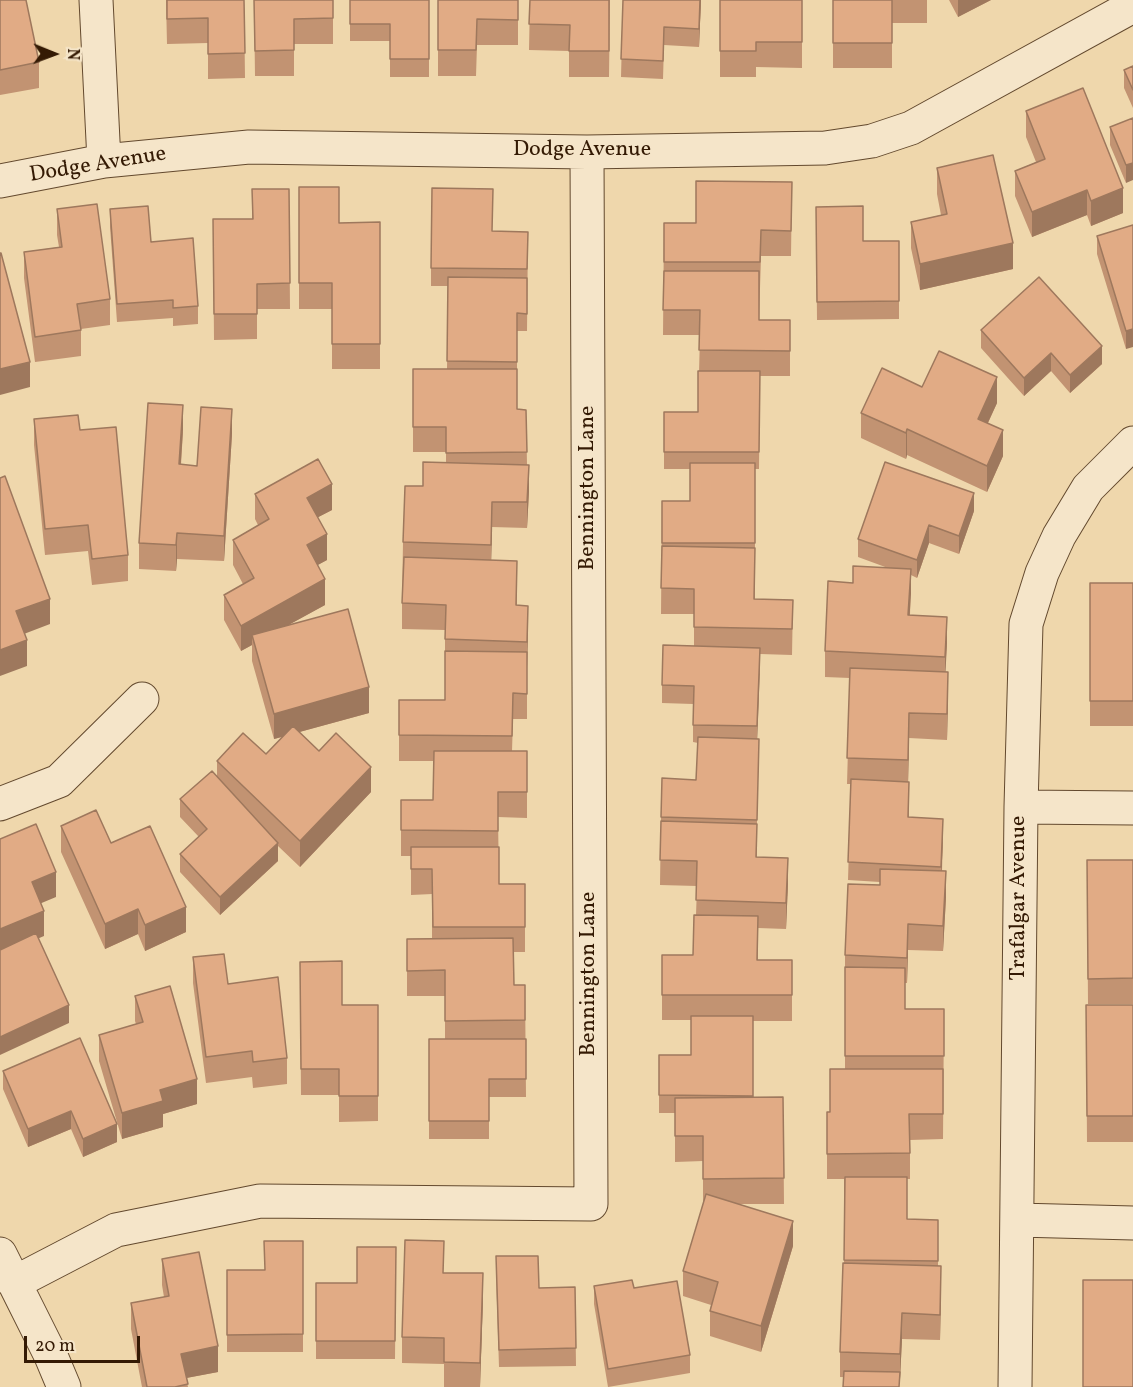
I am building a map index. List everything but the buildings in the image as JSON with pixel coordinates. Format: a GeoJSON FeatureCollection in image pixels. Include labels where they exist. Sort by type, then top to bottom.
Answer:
{"type":"FeatureCollection","features":[{"type":"Feature","properties":{"kind":"street"},"geometry":{"type":"LineString","coordinates":[[96,0],[104,161]]}},
{"type":"Feature","properties":{"kind":"street","name":"Dodge Avenue"},"geometry":{"type":"LineString","coordinates":[[0,181],[104,161],[249,147],[587,152],[825,148],[872,141],[911,128],[1133,6]]}},
{"type":"Feature","properties":{"kind":"street","name":"Bennington Lane"},"geometry":{"type":"LineString","coordinates":[[7,1269],[116,1230],[260,1202],[591,1204],[587,152]]}},
{"type":"Feature","properties":{"kind":"street","name":"Trafalgar Avenue"},"geometry":{"type":"LineString","coordinates":[[1015,1387],[1021,807],[1026,624],[1042,573],[1064,526],[1088,488],[1133,443]]}},
{"type":"Feature","properties":{"kind":"street"},"geometry":{"type":"LineString","coordinates":[[0,804],[59,781],[142,699]]}},
{"type":"Feature","properties":{"kind":"street"},"geometry":{"type":"LineString","coordinates":[[1021,807],[1133,808]]}},
{"type":"Feature","properties":{"kind":"street"},"geometry":{"type":"LineString","coordinates":[[1018,1220],[1133,1222]]}},
{"type":"Feature","properties":{"kind":"street"},"geometry":{"type":"LineString","coordinates":[[7,1269],[64,1387]]}}]}
